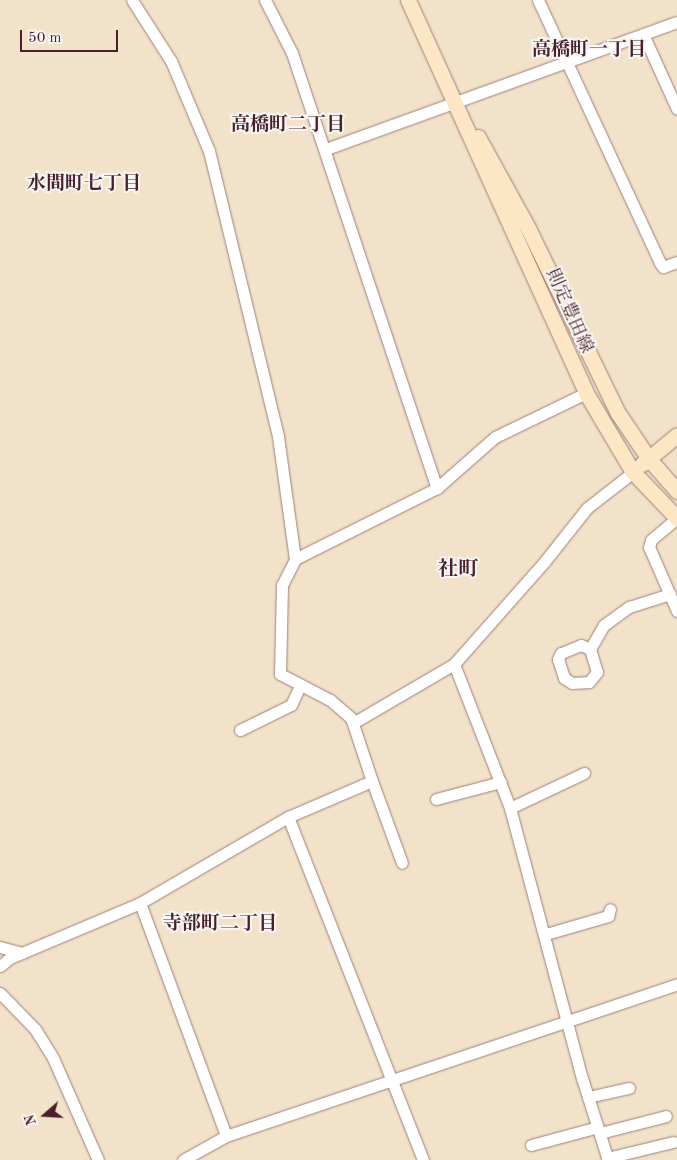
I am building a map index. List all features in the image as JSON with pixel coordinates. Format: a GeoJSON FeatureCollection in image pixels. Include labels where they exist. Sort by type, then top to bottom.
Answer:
{"type":"FeatureCollection","features":[{"type":"Feature","properties":{"kind":"main road","name":"則定豊田線"},"geometry":{"type":"LineString","coordinates":[[408,0],[586,393],[633,472],[677,518]]}},
{"type":"Feature","properties":{"kind":"main road","name":"則定豊田線"},"geometry":{"type":"LineString","coordinates":[[454,103],[492,162],[618,413],[649,459],[677,491]]}},
{"type":"Feature","properties":{"kind":"main road"},"geometry":{"type":"LineString","coordinates":[[633,472],[677,434]]}},
{"type":"Feature","properties":{"kind":"street"},"geometry":{"type":"LineString","coordinates":[[132,0],[171,61],[211,159],[278,436],[295,559],[282,585],[280,674],[330,700],[354,723],[372,781],[402,863]]}},
{"type":"Feature","properties":{"kind":"street"},"geometry":{"type":"LineString","coordinates":[[265,0],[286,37],[326,149],[397,373],[437,488]]}},
{"type":"Feature","properties":{"kind":"street"},"geometry":{"type":"LineString","coordinates":[[538,0],[660,263],[663,267],[677,262]]}},
{"type":"Feature","properties":{"kind":"street"},"geometry":{"type":"LineString","coordinates":[[326,149],[677,22]]}},
{"type":"Feature","properties":{"kind":"street"},"geometry":{"type":"LineString","coordinates":[[643,34],[677,110]]}},
{"type":"Feature","properties":{"kind":"street"},"geometry":{"type":"LineString","coordinates":[[295,559],[437,488],[495,437],[586,393]]}},
{"type":"Feature","properties":{"kind":"street"},"geometry":{"type":"LineString","coordinates":[[354,723],[454,664],[545,561],[587,508],[633,472]]}},
{"type":"Feature","properties":{"kind":"street"},"geometry":{"type":"LineString","coordinates":[[677,518],[651,540],[649,546],[677,611]]}},
{"type":"Feature","properties":{"kind":"street"},"geometry":{"type":"LineString","coordinates":[[590,649],[604,625],[618,613],[670,594]]}},
{"type":"Feature","properties":{"kind":"street"},"geometry":{"type":"LineString","coordinates":[[454,664],[510,808],[546,934],[588,1097],[608,1159],[673,1142]]}},
{"type":"Feature","properties":{"kind":"street"},"geometry":{"type":"LineString","coordinates":[[240,730],[291,705],[300,686]]}},
{"type":"Feature","properties":{"kind":"street"},"geometry":{"type":"LineString","coordinates":[[510,808],[584,773]]}},
{"type":"Feature","properties":{"kind":"street"},"geometry":{"type":"LineString","coordinates":[[0,966],[22,953],[140,902],[288,818],[372,781]]}},
{"type":"Feature","properties":{"kind":"street"},"geometry":{"type":"LineString","coordinates":[[436,799],[501,782]]}},
{"type":"Feature","properties":{"kind":"street"},"geometry":{"type":"LineString","coordinates":[[288,818],[423,1160]]}},
{"type":"Feature","properties":{"kind":"street"},"geometry":{"type":"LineString","coordinates":[[140,902],[226,1136]]}},
{"type":"Feature","properties":{"kind":"street"},"geometry":{"type":"LineString","coordinates":[[546,934],[608,916],[610,909]]}},
{"type":"Feature","properties":{"kind":"street"},"geometry":{"type":"LineString","coordinates":[[0,947],[22,953]]}},
{"type":"Feature","properties":{"kind":"street"},"geometry":{"type":"LineString","coordinates":[[183,1160],[226,1136],[393,1082],[567,1019],[677,984]]}},
{"type":"Feature","properties":{"kind":"street"},"geometry":{"type":"LineString","coordinates":[[0,993],[35,1029],[53,1058],[98,1160]]}},
{"type":"Feature","properties":{"kind":"street"},"geometry":{"type":"LineString","coordinates":[[588,1097],[629,1088]]}},
{"type":"Feature","properties":{"kind":"street"},"geometry":{"type":"LineString","coordinates":[[531,1145],[666,1116]]}},
{"type":"Feature","properties":{"kind":"district","name":"高橋町一丁目"},"geometry":{"type":"Point","coordinates":[589,51]}},
{"type":"Feature","properties":{"kind":"district","name":"高橋町二丁目"},"geometry":{"type":"Point","coordinates":[288,126]}},
{"type":"Feature","properties":{"kind":"district","name":"水間町七丁目"},"geometry":{"type":"Point","coordinates":[84,185]}},
{"type":"Feature","properties":{"kind":"district","name":"社町"},"geometry":{"type":"Point","coordinates":[458,570]}},
{"type":"Feature","properties":{"kind":"district","name":"寺部町二丁目"},"geometry":{"type":"Point","coordinates":[220,925]}}]}
